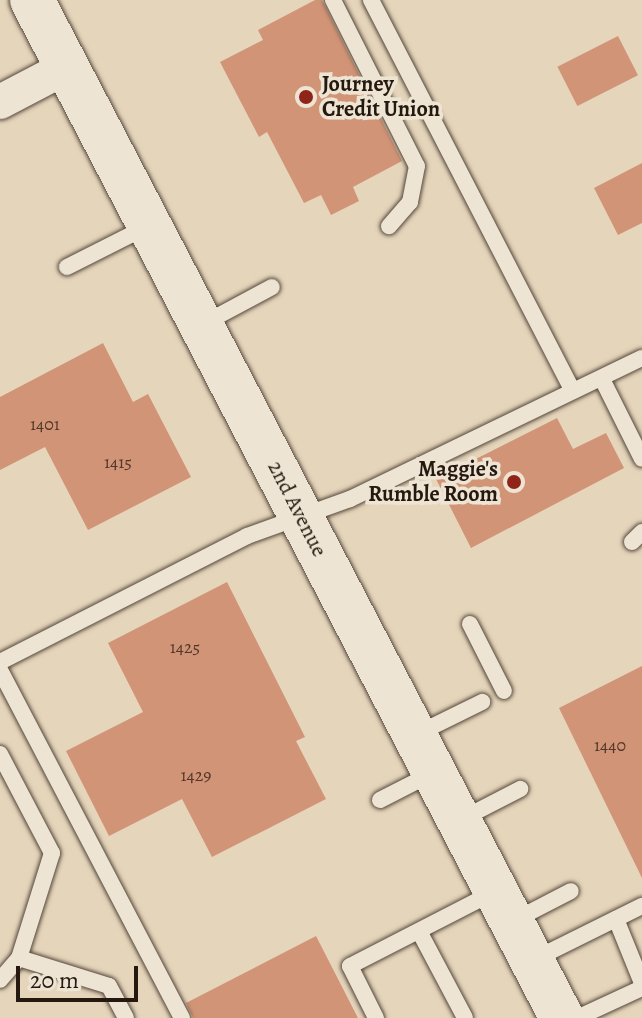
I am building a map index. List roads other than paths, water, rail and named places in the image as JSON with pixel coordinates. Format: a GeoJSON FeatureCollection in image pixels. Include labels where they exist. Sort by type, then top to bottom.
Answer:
{"type":"FeatureCollection","features":[{"type":"Feature","properties":{"kind":"main road","name":"2nd Avenue"},"geometry":{"type":"LineString","coordinates":[[32,0],[562,1018]]}},
{"type":"Feature","properties":{"kind":"street"},"geometry":{"type":"LineString","coordinates":[[0,102],[67,67]]}},
{"type":"Feature","properties":{"kind":"lane"},"geometry":{"type":"LineString","coordinates":[[333,0],[417,166],[410,202],[389,226]]}},
{"type":"Feature","properties":{"kind":"lane"},"geometry":{"type":"LineString","coordinates":[[371,0],[573,391]]}},
{"type":"Feature","properties":{"kind":"lane"},"geometry":{"type":"LineString","coordinates":[[67,267],[149,225]]}},
{"type":"Feature","properties":{"kind":"lane"},"geometry":{"type":"LineString","coordinates":[[201,324],[272,287]]}},
{"type":"Feature","properties":{"kind":"lane"},"geometry":{"type":"LineString","coordinates":[[0,662],[300,515],[350,499],[642,358]]}},
{"type":"Feature","properties":{"kind":"lane"},"geometry":{"type":"LineString","coordinates":[[602,379],[642,459]]}},
{"type":"Feature","properties":{"kind":"lane"},"geometry":{"type":"LineString","coordinates":[[470,624],[504,691]]}},
{"type":"Feature","properties":{"kind":"lane"},"geometry":{"type":"LineString","coordinates":[[0,670],[182,1018]]}},
{"type":"Feature","properties":{"kind":"lane"},"geometry":{"type":"LineString","coordinates":[[380,800],[482,702]]}},
{"type":"Feature","properties":{"kind":"lane"},"geometry":{"type":"LineString","coordinates":[[0,754],[5,776],[52,853],[19,958],[0,980]]}},
{"type":"Feature","properties":{"kind":"lane"},"geometry":{"type":"LineString","coordinates":[[459,820],[520,789]]}},
{"type":"Feature","properties":{"kind":"lane"},"geometry":{"type":"LineString","coordinates":[[376,1018],[350,966],[419,931],[504,906],[571,891]]}},
{"type":"Feature","properties":{"kind":"lane"},"geometry":{"type":"LineString","coordinates":[[532,960],[642,906]]}},
{"type":"Feature","properties":{"kind":"lane"},"geometry":{"type":"LineString","coordinates":[[134,926],[151,918]]}},
{"type":"Feature","properties":{"kind":"lane"},"geometry":{"type":"LineString","coordinates":[[577,1018],[642,986],[616,919]]}},
{"type":"Feature","properties":{"kind":"lane"},"geometry":{"type":"LineString","coordinates":[[419,931],[465,1018]]}},
{"type":"Feature","properties":{"kind":"lane"},"geometry":{"type":"LineString","coordinates":[[19,958],[109,986],[126,1018]]}},
{"type":"Feature","properties":{"kind":"place","name":"Journey Credit Union"},"geometry":{"type":"Point","coordinates":[306,97]}},
{"type":"Feature","properties":{"kind":"place","name":"Maggie's Rumble Room"},"geometry":{"type":"Point","coordinates":[514,482]}}]}
